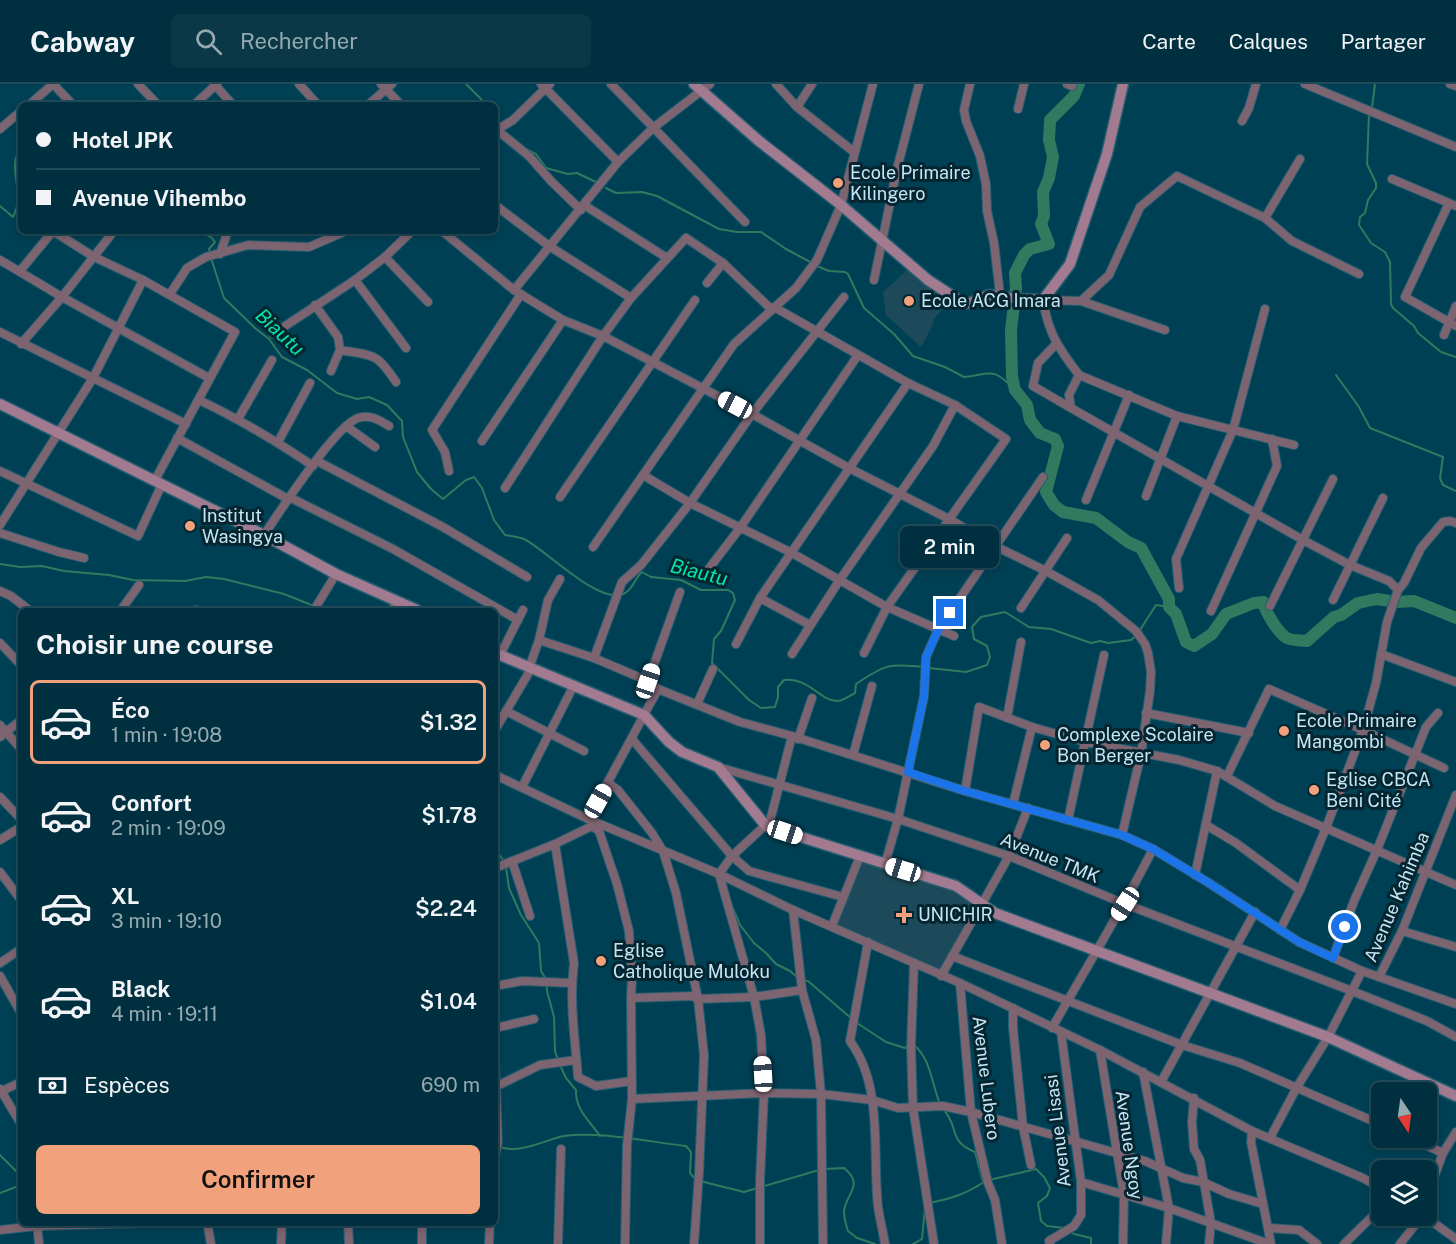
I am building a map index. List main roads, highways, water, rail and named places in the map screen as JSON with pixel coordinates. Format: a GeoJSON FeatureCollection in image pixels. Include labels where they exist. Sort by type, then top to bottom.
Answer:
{"type":"FeatureCollection","features":[{"type":"Feature","properties":{"kind":"waterway"},"geometry":{"type":"LineString","coordinates":[[466,84],[484,102]]}},
{"type":"Feature","properties":{"kind":"waterway"},"geometry":{"type":"LineString","coordinates":[[1079,84],[1074,96],[1050,120],[1049,140],[1053,157],[1049,178],[1043,192],[1044,216],[1041,224],[1049,244],[1030,249],[1024,255],[1015,273],[1016,288],[1011,330],[1012,377],[1015,390],[1027,405],[1030,420],[1040,433],[1055,439],[1058,446],[1046,492],[1054,505],[1063,512],[1096,518],[1128,542],[1141,548],[1169,599],[1169,607],[1176,614],[1186,642],[1194,646],[1212,634],[1226,614],[1254,603],[1263,602],[1280,632],[1292,640],[1307,641],[1334,617],[1358,603],[1377,599],[1396,602],[1414,601],[1456,618]]}},
{"type":"Feature","properties":{"kind":"waterway"},"geometry":{"type":"LineString","coordinates":[[1372,107],[1375,84]]}},
{"type":"Feature","properties":{"kind":"waterway"},"geometry":{"type":"LineString","coordinates":[[1369,115],[1367,164],[1376,188],[1368,200],[1365,213],[1360,217],[1359,225],[1371,243],[1385,252],[1390,262],[1393,308],[1441,352],[1456,357]]}},
{"type":"Feature","properties":{"kind":"waterway"},"geometry":{"type":"LineString","coordinates":[[528,150],[536,154],[546,168],[568,174],[577,173],[598,183]]}},
{"type":"Feature","properties":{"kind":"waterway","name":"Biautu"},"geometry":{"type":"LineString","coordinates":[[18,154],[15,172],[18,198]]}},
{"type":"Feature","properties":{"kind":"waterway"},"geometry":{"type":"LineString","coordinates":[[606,188],[616,193],[642,192],[657,196],[719,229],[761,232],[812,263]]}},
{"type":"Feature","properties":{"kind":"waterway","name":"Biautu"},"geometry":{"type":"LineString","coordinates":[[0,206],[13,217],[18,198]]}},
{"type":"Feature","properties":{"kind":"waterway","name":"Biautu"},"geometry":{"type":"LineString","coordinates":[[204,234],[215,242],[209,249],[210,252]]}},
{"type":"Feature","properties":{"kind":"waterway","name":"Biautu"},"geometry":{"type":"LineString","coordinates":[[211,258],[224,298],[269,339],[282,357],[307,370],[337,393],[357,399],[369,397],[387,405],[402,421],[403,437],[417,472],[443,499],[466,480],[474,477],[482,488],[494,520],[505,535],[524,539],[585,583],[610,595],[625,593],[642,572],[651,577],[681,580],[701,590],[728,590],[733,593],[735,600],[721,631],[714,639],[712,663],[749,700],[761,708],[775,707],[778,687],[784,680],[800,682],[825,697],[837,701],[855,693],[856,684],[881,669],[902,665],[923,667]]}},
{"type":"Feature","properties":{"kind":"waterway"},"geometry":{"type":"LineString","coordinates":[[817,266],[829,271],[848,274],[864,308],[894,334],[913,356],[945,367],[964,377],[991,373],[1001,377],[1015,390]]}},
{"type":"Feature","properties":{"kind":"waterway"},"geometry":{"type":"LineString","coordinates":[[1336,375],[1359,407],[1370,428],[1443,457],[1440,478],[1443,485],[1456,491]]}},
{"type":"Feature","properties":{"kind":"waterway"},"geometry":{"type":"LineString","coordinates":[[0,564],[20,567],[42,566],[133,580],[185,581],[206,577],[224,579],[284,594],[319,608]]}},
{"type":"Feature","properties":{"kind":"waterway","name":"Biautu"},"geometry":{"type":"LineString","coordinates":[[1140,630],[1156,605],[1169,607]]}},
{"type":"Feature","properties":{"kind":"waterway","name":"Biautu"},"geometry":{"type":"LineString","coordinates":[[929,668],[966,672],[987,665],[990,657],[987,646],[974,639],[972,627],[981,617],[1005,612],[1029,627],[1051,629],[1091,643],[1131,640],[1137,635]]}},
{"type":"Feature","properties":{"kind":"waterway"},"geometry":{"type":"LineString","coordinates":[[498,853],[504,861]]}},
{"type":"Feature","properties":{"kind":"waterway"},"geometry":{"type":"LineString","coordinates":[[506,867],[509,888],[521,915],[539,943],[541,971],[546,979],[554,1017],[555,1051],[558,1060]]}},
{"type":"Feature","properties":{"kind":"waterway"},"geometry":{"type":"LineString","coordinates":[[730,901],[740,925],[754,943],[776,964],[798,978]]}},
{"type":"Feature","properties":{"kind":"waterway"},"geometry":{"type":"LineString","coordinates":[[803,980],[808,981],[852,1019]]}},
{"type":"Feature","properties":{"kind":"waterway"},"geometry":{"type":"LineString","coordinates":[[857,1023],[886,1042],[905,1048],[909,1045]]}},
{"type":"Feature","properties":{"kind":"waterway"},"geometry":{"type":"LineString","coordinates":[[914,1045],[928,1065],[940,1104]]}},
{"type":"Feature","properties":{"kind":"waterway"},"geometry":{"type":"LineString","coordinates":[[560,1065],[566,1078],[576,1090],[578,1104],[584,1115],[600,1136]]}},
{"type":"Feature","properties":{"kind":"waterway"},"geometry":{"type":"LineString","coordinates":[[943,1109],[957,1138],[966,1148],[975,1152],[983,1182]]}},
{"type":"Feature","properties":{"kind":"waterway"},"geometry":{"type":"LineString","coordinates":[[500,1147],[524,1148],[564,1136],[578,1135],[608,1136],[686,1146],[691,1152],[690,1173],[696,1180],[744,1192],[819,1170]]}},
{"type":"Feature","properties":{"kind":"waterway"},"geometry":{"type":"LineString","coordinates":[[0,1155],[18,1173]]}},
{"type":"Feature","properties":{"kind":"waterway"},"geometry":{"type":"LineString","coordinates":[[825,1169],[844,1168],[850,1174],[854,1184],[844,1211],[848,1231],[857,1238],[875,1244]]}},
{"type":"Feature","properties":{"kind":"waterway"},"geometry":{"type":"LineString","coordinates":[[989,1180],[1036,1169],[1050,1188],[1047,1196],[1038,1203],[1041,1221],[1047,1226],[1065,1228],[1074,1234],[1091,1238],[1091,1244]]}},
{"type":"Feature","properties":{"kind":"waterway"},"geometry":{"type":"LineString","coordinates":[[929,1203],[958,1196],[984,1182]]}},
{"type":"Feature","properties":{"kind":"waterway"},"geometry":{"type":"LineString","coordinates":[[0,1193],[18,1186]]}},
{"type":"Feature","properties":{"kind":"waterway"},"geometry":{"type":"LineString","coordinates":[[913,1244],[922,1239],[925,1207]]}},
{"type":"Feature","properties":{"kind":"place","name":"Ecole Primaire Kilingero"},"geometry":{"type":"Point","coordinates":[838,183]}},
{"type":"Feature","properties":{"kind":"place","name":"Ecole ACG Imara"},"geometry":{"type":"Point","coordinates":[909,301]}},
{"type":"Feature","properties":{"kind":"place","name":"Institut Wasingya"},"geometry":{"type":"Point","coordinates":[190,526]}},
{"type":"Feature","properties":{"kind":"place","name":"Ecole Primaire Mangombi"},"geometry":{"type":"Point","coordinates":[1284,731]}},
{"type":"Feature","properties":{"kind":"place","name":"Complexe Scolaire Bon Berger"},"geometry":{"type":"Point","coordinates":[1045,745]}},
{"type":"Feature","properties":{"kind":"place","name":"Eglise CBCA Beni Cité"},"geometry":{"type":"Point","coordinates":[1314,790]}},
{"type":"Feature","properties":{"kind":"place","name":"UNICHIR"},"geometry":{"type":"Point","coordinates":[904,915]}},
{"type":"Feature","properties":{"kind":"place","name":"Eglise Catholique Muloku"},"geometry":{"type":"Point","coordinates":[601,961]}}]}
